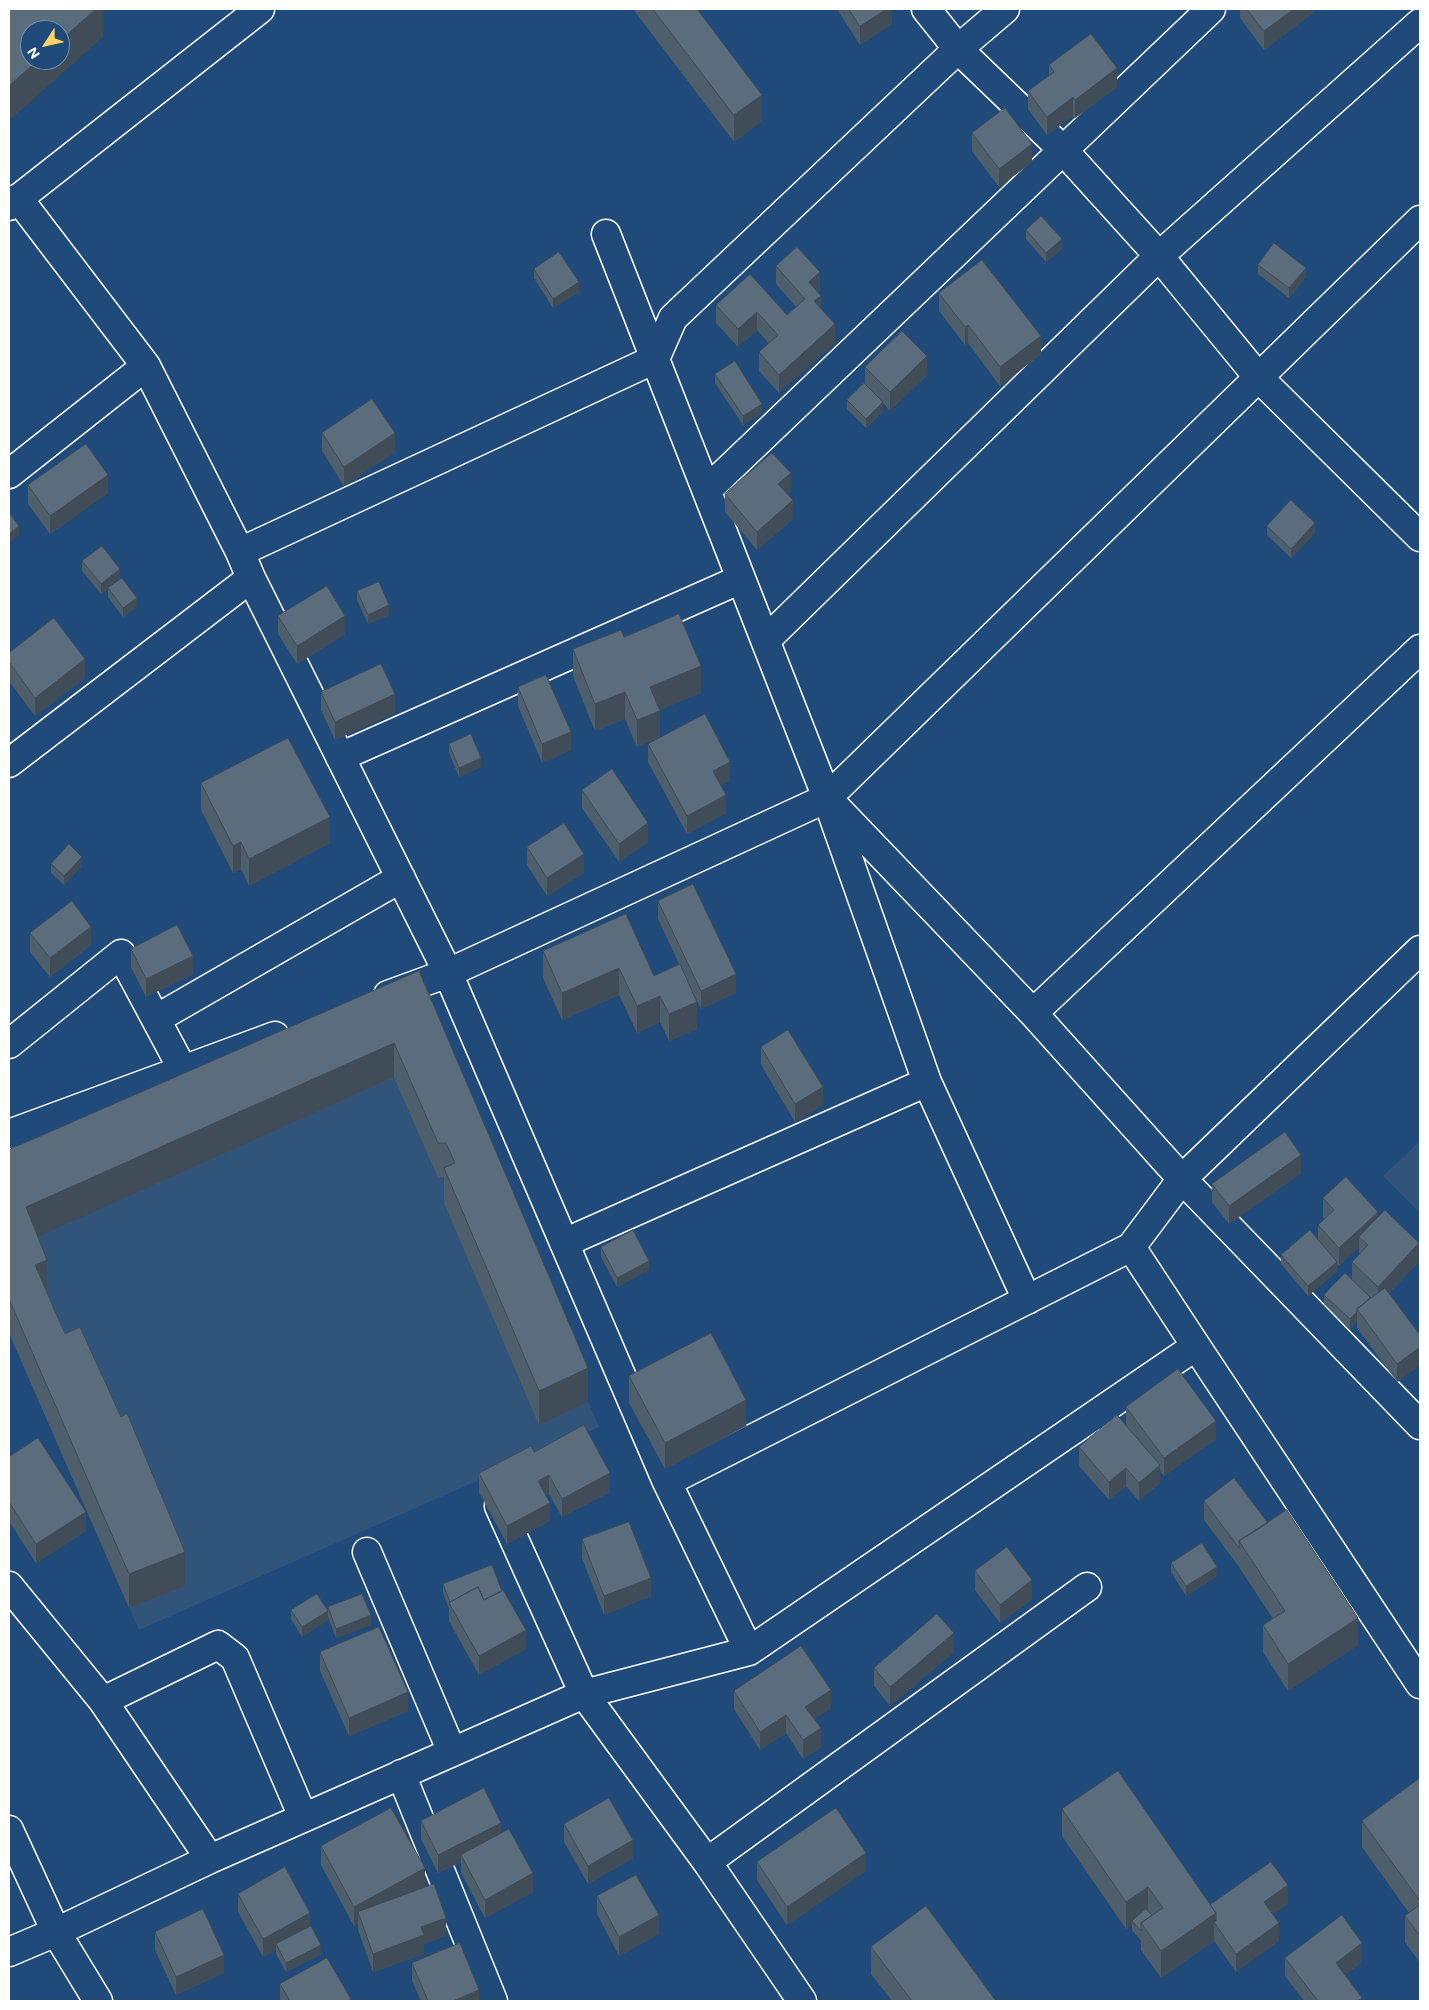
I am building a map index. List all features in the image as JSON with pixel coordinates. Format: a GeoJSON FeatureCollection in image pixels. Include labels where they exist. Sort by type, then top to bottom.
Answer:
{"type":"FeatureCollection","features":[{"type":"Feature","properties":{"kind":"street"},"geometry":{"type":"LineString","coordinates":[[260,9],[14,202],[146,366],[448,973],[667,1482],[748,1651]]}},
{"type":"Feature","properties":{"kind":"street"},"geometry":{"type":"LineString","coordinates":[[926,9],[958,49],[1064,150],[1158,256],[1259,378],[1420,537]]}},
{"type":"Feature","properties":{"kind":"street"},"geometry":{"type":"LineString","coordinates":[[240,552],[655,359],[673,318],[958,49],[1005,9]]}},
{"type":"Feature","properties":{"kind":"street"},"geometry":{"type":"LineString","coordinates":[[707,490],[1211,9]]}},
{"type":"Feature","properties":{"kind":"street"},"geometry":{"type":"LineString","coordinates":[[766,640],[1158,256],[1420,23]]}},
{"type":"Feature","properties":{"kind":"street"},"geometry":{"type":"LineString","coordinates":[[366,1003],[448,973],[827,798],[1420,220]]}},
{"type":"Feature","properties":{"kind":"street"},"geometry":{"type":"LineString","coordinates":[[606,234],[827,798],[927,1082],[1027,1300]]}},
{"type":"Feature","properties":{"kind":"street"},"geometry":{"type":"LineString","coordinates":[[9,474],[146,366]]}},
{"type":"Feature","properties":{"kind":"street"},"geometry":{"type":"LineString","coordinates":[[9,763],[251,578]]}},
{"type":"Feature","properties":{"kind":"street"},"geometry":{"type":"LineString","coordinates":[[340,757],[741,579]]}},
{"type":"Feature","properties":{"kind":"street"},"geometry":{"type":"LineString","coordinates":[[1033,1013],[1420,650]]}},
{"type":"Feature","properties":{"kind":"street"},"geometry":{"type":"LineString","coordinates":[[827,798],[1033,1013],[1182,1179],[1420,1424]]}},
{"type":"Feature","properties":{"kind":"street"},"geometry":{"type":"LineString","coordinates":[[156,1019],[401,878]]}},
{"type":"Feature","properties":{"kind":"street"},"geometry":{"type":"LineString","coordinates":[[667,1482],[1131,1247],[1182,1179],[1420,950]]}},
{"type":"Feature","properties":{"kind":"street"},"geometry":{"type":"LineString","coordinates":[[9,1044],[121,954],[183,1070]]}},
{"type":"Feature","properties":{"kind":"street"},"geometry":{"type":"LineString","coordinates":[[9,1134],[302,1027]]}},
{"type":"Feature","properties":{"kind":"street"},"geometry":{"type":"LineString","coordinates":[[564,1243],[927,1082]]}},
{"type":"Feature","properties":{"kind":"street"},"geometry":{"type":"LineString","coordinates":[[1131,1247],[1420,1684]]}},
{"type":"Feature","properties":{"kind":"street"},"geometry":{"type":"LineString","coordinates":[[9,1952],[56,1932],[210,1859],[584,1694],[748,1651],[1196,1346]]}},
{"type":"Feature","properties":{"kind":"street"},"geometry":{"type":"LineString","coordinates":[[494,1495],[584,1694],[707,1862],[802,2001]]}},
{"type":"Feature","properties":{"kind":"street"},"geometry":{"type":"LineString","coordinates":[[367,1552],[452,1752]]}},
{"type":"Feature","properties":{"kind":"street"},"geometry":{"type":"LineString","coordinates":[[9,1586],[103,1702],[210,1859]]}},
{"type":"Feature","properties":{"kind":"street"},"geometry":{"type":"LineString","coordinates":[[707,1862],[1087,1587]]}},
{"type":"Feature","properties":{"kind":"street"},"geometry":{"type":"LineString","coordinates":[[103,1702],[218,1645],[235,1658],[303,1818]]}},
{"type":"Feature","properties":{"kind":"street"},"geometry":{"type":"LineString","coordinates":[[401,1774],[493,2001]]}},
{"type":"Feature","properties":{"kind":"street"},"geometry":{"type":"LineString","coordinates":[[9,1830],[56,1932],[98,2001]]}},
{"type":"Feature","properties":{"kind":"shaded area"},"geometry":{"type":"Polygon","coordinates":[[[419,1005],[599,1427],[139,1630],[9,1333],[9,1185],[419,1005]]]}},
{"type":"Feature","properties":{"kind":"shaded area"},"geometry":{"type":"Polygon","coordinates":[[[1420,1141],[1420,1213],[1383,1176],[1420,1141]]]}},
{"type":"Feature","properties":{"kind":"building"},"geometry":{"type":"Polygon","coordinates":[[[9,9],[96,9],[70,32],[70,20],[20,20],[20,70],[27,70],[9,86],[9,9]]]}},
{"type":"Feature","properties":{"kind":"building"},"geometry":{"type":"Polygon","coordinates":[[[653,9],[697,9],[762,95],[734,115],[653,9]]]}},
{"type":"Feature","properties":{"kind":"building"},"geometry":{"type":"Polygon","coordinates":[[[849,9],[887,9],[860,26],[849,9]]]}},
{"type":"Feature","properties":{"kind":"building"},"geometry":{"type":"Polygon","coordinates":[[[1247,9],[1294,9],[1264,31],[1247,9]]]}},
{"type":"Feature","properties":{"kind":"building"},"geometry":{"type":"Polygon","coordinates":[[[1091,34],[1117,68],[1075,100],[1073,97],[1047,117],[1028,91],[1054,72],[1049,65],[1091,34]]]}},
{"type":"Feature","properties":{"kind":"building"},"geometry":{"type":"Polygon","coordinates":[[[1005,108],[1032,144],[999,169],[972,133],[1005,108]]]}},
{"type":"Feature","properties":{"kind":"building"},"geometry":{"type":"Polygon","coordinates":[[[1041,216],[1062,239],[1046,253],[1026,230],[1041,216]]]}},
{"type":"Feature","properties":{"kind":"building"},"geometry":{"type":"Polygon","coordinates":[[[1274,243],[1306,268],[1289,288],[1258,265],[1274,243]]]}},
{"type":"Feature","properties":{"kind":"building"},"geometry":{"type":"Polygon","coordinates":[[[797,247],[820,272],[809,282],[821,296],[814,301],[835,324],[779,375],[759,352],[778,335],[757,312],[738,329],[716,305],[750,274],[787,315],[805,299],[776,266],[797,247]]]}},
{"type":"Feature","properties":{"kind":"building"},"geometry":{"type":"Polygon","coordinates":[[[559,252],[579,282],[553,299],[534,269],[559,252]]]}},
{"type":"Feature","properties":{"kind":"building"},"geometry":{"type":"Polygon","coordinates":[[[982,260],[1041,336],[1000,367],[968,325],[965,327],[939,293],[982,260]]]}},
{"type":"Feature","properties":{"kind":"building"},"geometry":{"type":"Polygon","coordinates":[[[902,331],[927,356],[890,392],[865,367],[902,331]]]}},
{"type":"Feature","properties":{"kind":"building"},"geometry":{"type":"Polygon","coordinates":[[[735,361],[762,404],[743,416],[715,374],[735,361]]]}},
{"type":"Feature","properties":{"kind":"building"},"geometry":{"type":"Polygon","coordinates":[[[864,383],[883,402],[866,419],[847,400],[864,383]]]}},
{"type":"Feature","properties":{"kind":"building"},"geometry":{"type":"Polygon","coordinates":[[[372,399],[395,433],[344,467],[322,433],[372,399]]]}},
{"type":"Feature","properties":{"kind":"building"},"geometry":{"type":"Polygon","coordinates":[[[86,444],[108,475],[50,516],[28,485],[86,444]]]}},
{"type":"Feature","properties":{"kind":"building"},"geometry":{"type":"Polygon","coordinates":[[[772,453],[791,473],[778,484],[793,500],[757,532],[725,494],[772,453]]]}},
{"type":"Feature","properties":{"kind":"building"},"geometry":{"type":"Polygon","coordinates":[[[1291,500],[1315,523],[1291,549],[1267,526],[1291,500]]]}},
{"type":"Feature","properties":{"kind":"building"},"geometry":{"type":"Polygon","coordinates":[[[9,513],[19,526],[9,534],[9,513]]]}},
{"type":"Feature","properties":{"kind":"building"},"geometry":{"type":"Polygon","coordinates":[[[102,546],[120,569],[101,584],[82,561],[102,546]]]}},
{"type":"Feature","properties":{"kind":"building"},"geometry":{"type":"Polygon","coordinates":[[[122,578],[137,598],[123,608],[108,588],[122,578]]]}},
{"type":"Feature","properties":{"kind":"building"},"geometry":{"type":"Polygon","coordinates":[[[379,582],[389,605],[368,615],[357,591],[379,582]]]}},
{"type":"Feature","properties":{"kind":"building"},"geometry":{"type":"Polygon","coordinates":[[[327,586],[345,616],[297,646],[278,616],[327,586]]]}},
{"type":"Feature","properties":{"kind":"building"},"geometry":{"type":"Polygon","coordinates":[[[679,614],[701,666],[650,687],[660,711],[637,720],[625,692],[595,704],[573,649],[621,630],[624,637],[679,614]]]}},
{"type":"Feature","properties":{"kind":"building"},"geometry":{"type":"Polygon","coordinates":[[[54,618],[85,659],[35,698],[9,662],[9,653],[54,618]]]}},
{"type":"Feature","properties":{"kind":"building"},"geometry":{"type":"Polygon","coordinates":[[[381,664],[395,694],[335,722],[321,692],[381,664]]]}},
{"type":"Feature","properties":{"kind":"building"},"geometry":{"type":"Polygon","coordinates":[[[546,675],[571,732],[542,744],[518,687],[546,675]]]}},
{"type":"Feature","properties":{"kind":"building"},"geometry":{"type":"Polygon","coordinates":[[[705,714],[730,762],[713,771],[726,795],[687,816],[648,744],[705,714]]]}},
{"type":"Feature","properties":{"kind":"building"},"geometry":{"type":"Polygon","coordinates":[[[471,734],[481,758],[459,768],[449,744],[471,734]]]}},
{"type":"Feature","properties":{"kind":"building"},"geometry":{"type":"Polygon","coordinates":[[[288,738],[330,817],[249,859],[241,842],[233,846],[201,783],[288,738]]]}},
{"type":"Feature","properties":{"kind":"building"},"geometry":{"type":"Polygon","coordinates":[[[612,769],[648,823],[619,844],[582,790],[612,769]]]}},
{"type":"Feature","properties":{"kind":"building"},"geometry":{"type":"Polygon","coordinates":[[[564,823],[584,854],[547,878],[527,847],[564,823]]]}},
{"type":"Feature","properties":{"kind":"building"},"geometry":{"type":"Polygon","coordinates":[[[69,844],[82,857],[64,876],[51,864],[69,844]]]}},
{"type":"Feature","properties":{"kind":"building"},"geometry":{"type":"Polygon","coordinates":[[[693,884],[736,974],[701,991],[658,901],[693,884]]]}},
{"type":"Feature","properties":{"kind":"building"},"geometry":{"type":"Polygon","coordinates":[[[72,901],[91,927],[50,958],[30,933],[72,901]]]}},
{"type":"Feature","properties":{"kind":"building"},"geometry":{"type":"Polygon","coordinates":[[[626,914],[654,976],[680,964],[697,1002],[669,1014],[660,996],[637,1006],[619,968],[562,993],[543,951],[626,914]]]}},
{"type":"Feature","properties":{"kind":"building"},"geometry":{"type":"Polygon","coordinates":[[[177,925],[193,956],[146,979],[131,949],[177,925]]]}},
{"type":"Feature","properties":{"kind":"building"},"geometry":{"type":"Polygon","coordinates":[[[419,971],[588,1368],[539,1391],[444,1168],[455,1163],[446,1143],[438,1143],[394,1043],[26,1207],[47,1260],[35,1265],[65,1334],[80,1327],[121,1417],[127,1413],[185,1552],[129,1574],[9,1299],[9,1150],[419,971]]]}},
{"type":"Feature","properties":{"kind":"building"},"geometry":{"type":"Polygon","coordinates":[[[788,1030],[823,1087],[795,1104],[761,1047],[788,1030]]]}},
{"type":"Feature","properties":{"kind":"building"},"geometry":{"type":"Polygon","coordinates":[[[1285,1132],[1301,1155],[1229,1206],[1212,1184],[1285,1132]]]}},
{"type":"Feature","properties":{"kind":"building"},"geometry":{"type":"Polygon","coordinates":[[[1346,1177],[1378,1212],[1339,1248],[1318,1225],[1334,1210],[1323,1198],[1346,1177]]]}},
{"type":"Feature","properties":{"kind":"building"},"geometry":{"type":"Polygon","coordinates":[[[1385,1210],[1419,1243],[1378,1287],[1352,1262],[1368,1245],[1359,1237],[1385,1210]]]}},
{"type":"Feature","properties":{"kind":"building"},"geometry":{"type":"Polygon","coordinates":[[[633,1230],[649,1261],[617,1278],[601,1247],[633,1230]]]}},
{"type":"Feature","properties":{"kind":"building"},"geometry":{"type":"Polygon","coordinates":[[[1310,1230],[1337,1262],[1308,1286],[1281,1255],[1310,1230]]]}},
{"type":"Feature","properties":{"kind":"building"},"geometry":{"type":"Polygon","coordinates":[[[1345,1273],[1370,1297],[1357,1309],[1357,1312],[1350,1319],[1324,1295],[1345,1273]]]}},
{"type":"Feature","properties":{"kind":"building"},"geometry":{"type":"Polygon","coordinates":[[[1385,1288],[1420,1335],[1420,1347],[1397,1364],[1357,1309],[1385,1288]]]}},
{"type":"Feature","properties":{"kind":"building"},"geometry":{"type":"Polygon","coordinates":[[[711,1333],[746,1400],[665,1443],[629,1376],[711,1333]]]}},
{"type":"Feature","properties":{"kind":"building"},"geometry":{"type":"Polygon","coordinates":[[[1178,1369],[1216,1421],[1164,1458],[1126,1407],[1178,1369]]]}},
{"type":"Feature","properties":{"kind":"building"},"geometry":{"type":"Polygon","coordinates":[[[1117,1415],[1160,1465],[1139,1483],[1126,1468],[1109,1482],[1079,1447],[1117,1415]]]}},
{"type":"Feature","properties":{"kind":"building"},"geometry":{"type":"Polygon","coordinates":[[[584,1425],[610,1473],[562,1499],[549,1475],[538,1481],[550,1503],[507,1526],[479,1473],[531,1446],[534,1452],[584,1425]]]}},
{"type":"Feature","properties":{"kind":"building"},"geometry":{"type":"Polygon","coordinates":[[[38,1438],[86,1512],[36,1544],[9,1502],[9,1457],[38,1438]]]}},
{"type":"Feature","properties":{"kind":"building"},"geometry":{"type":"Polygon","coordinates":[[[1234,1478],[1268,1523],[1239,1541],[1239,1548],[1204,1501],[1234,1478]]]}},
{"type":"Feature","properties":{"kind":"building"},"geometry":{"type":"Polygon","coordinates":[[[1287,1510],[1358,1618],[1288,1664],[1263,1625],[1285,1611],[1239,1541],[1287,1510]]]}},
{"type":"Feature","properties":{"kind":"building"},"geometry":{"type":"Polygon","coordinates":[[[629,1522],[651,1578],[604,1596],[582,1539],[629,1522]]]}},
{"type":"Feature","properties":{"kind":"building"},"geometry":{"type":"Polygon","coordinates":[[[1202,1543],[1217,1567],[1186,1586],[1171,1563],[1202,1543]]]}},
{"type":"Feature","properties":{"kind":"building"},"geometry":{"type":"Polygon","coordinates":[[[1007,1547],[1032,1580],[1000,1605],[975,1571],[1007,1547]]]}},
{"type":"Feature","properties":{"kind":"building"},"geometry":{"type":"Polygon","coordinates":[[[492,1565],[502,1591],[484,1600],[478,1587],[450,1602],[443,1584],[492,1565]]]}},
{"type":"Feature","properties":{"kind":"building"},"geometry":{"type":"Polygon","coordinates":[[[478,1587],[484,1600],[503,1590],[526,1630],[479,1656],[449,1603],[478,1587]]]}},
{"type":"Feature","properties":{"kind":"building"},"geometry":{"type":"Polygon","coordinates":[[[317,1594],[328,1611],[302,1627],[291,1610],[317,1594]]]}},
{"type":"Feature","properties":{"kind":"building"},"geometry":{"type":"Polygon","coordinates":[[[362,1594],[371,1615],[336,1629],[328,1607],[362,1594]]]}},
{"type":"Feature","properties":{"kind":"building"},"geometry":{"type":"Polygon","coordinates":[[[937,1614],[954,1633],[890,1687],[874,1668],[937,1614]]]}},
{"type":"Feature","properties":{"kind":"building"},"geometry":{"type":"Polygon","coordinates":[[[379,1627],[408,1692],[349,1718],[320,1652],[379,1627]]]}},
{"type":"Feature","properties":{"kind":"building"},"geometry":{"type":"Polygon","coordinates":[[[801,1646],[831,1690],[805,1707],[821,1728],[803,1740],[786,1715],[760,1732],[734,1691],[801,1646]]]}},
{"type":"Feature","properties":{"kind":"building"},"geometry":{"type":"Polygon","coordinates":[[[1118,1771],[1216,1913],[1161,1951],[1141,1923],[1163,1908],[1148,1887],[1126,1902],[1062,1809],[1118,1771]]]}},
{"type":"Feature","properties":{"kind":"building"},"geometry":{"type":"Polygon","coordinates":[[[1420,1778],[1420,1901],[1362,1821],[1420,1778]]]}},
{"type":"Feature","properties":{"kind":"building"},"geometry":{"type":"Polygon","coordinates":[[[484,1788],[501,1823],[438,1855],[421,1821],[484,1788]]]}},
{"type":"Feature","properties":{"kind":"building"},"geometry":{"type":"Polygon","coordinates":[[[609,1798],[633,1840],[588,1866],[564,1824],[609,1798]]]}},
{"type":"Feature","properties":{"kind":"building"},"geometry":{"type":"Polygon","coordinates":[[[391,1808],[425,1868],[354,1907],[321,1846],[391,1808]]]}},
{"type":"Feature","properties":{"kind":"building"},"geometry":{"type":"Polygon","coordinates":[[[836,1808],[866,1853],[787,1907],[757,1862],[836,1808]]]}},
{"type":"Feature","properties":{"kind":"building"},"geometry":{"type":"Polygon","coordinates":[[[509,1829],[533,1873],[485,1900],[461,1855],[509,1829]]]}},
{"type":"Feature","properties":{"kind":"building"},"geometry":{"type":"Polygon","coordinates":[[[1271,1862],[1288,1885],[1264,1902],[1279,1923],[1236,1954],[1214,1922],[1216,1921],[1216,1913],[1210,1905],[1271,1862]]]}},
{"type":"Feature","properties":{"kind":"building"},"geometry":{"type":"Polygon","coordinates":[[[285,1867],[310,1913],[263,1939],[238,1894],[285,1867]]]}},
{"type":"Feature","properties":{"kind":"building"},"geometry":{"type":"Polygon","coordinates":[[[636,1875],[659,1915],[619,1937],[597,1896],[636,1875]]]}},
{"type":"Feature","properties":{"kind":"building"},"geometry":{"type":"Polygon","coordinates":[[[434,1884],[446,1918],[421,1927],[424,1935],[373,1954],[358,1912],[434,1884]]]}},
{"type":"Feature","properties":{"kind":"building"},"geometry":{"type":"Polygon","coordinates":[[[1420,1905],[1420,1936],[1405,1916],[1420,1905]]]}},
{"type":"Feature","properties":{"kind":"building"},"geometry":{"type":"Polygon","coordinates":[[[926,1906],[996,2001],[912,2001],[871,1947],[926,1906]]]}},
{"type":"Feature","properties":{"kind":"building"},"geometry":{"type":"Polygon","coordinates":[[[203,1909],[224,1955],[176,1977],[155,1932],[203,1909]]]}},
{"type":"Feature","properties":{"kind":"building"},"geometry":{"type":"Polygon","coordinates":[[[1146,1909],[1152,1915],[1141,1923],[1141,1931],[1132,1921],[1146,1909]]]}},
{"type":"Feature","properties":{"kind":"building"},"geometry":{"type":"Polygon","coordinates":[[[1342,1915],[1362,1943],[1336,1963],[1362,1998],[1357,2001],[1318,2001],[1285,1958],[1342,1915]]]}},
{"type":"Feature","properties":{"kind":"building"},"geometry":{"type":"Polygon","coordinates":[[[311,1926],[321,1945],[286,1963],[276,1944],[311,1926]]]}},
{"type":"Feature","properties":{"kind":"building"},"geometry":{"type":"Polygon","coordinates":[[[460,1943],[479,1990],[453,2001],[428,2001],[412,1963],[460,1943]]]}},
{"type":"Feature","properties":{"kind":"building"},"geometry":{"type":"Polygon","coordinates":[[[327,1958],[351,1999],[348,2001],[290,2001],[280,1984],[327,1958]]]}}]}
